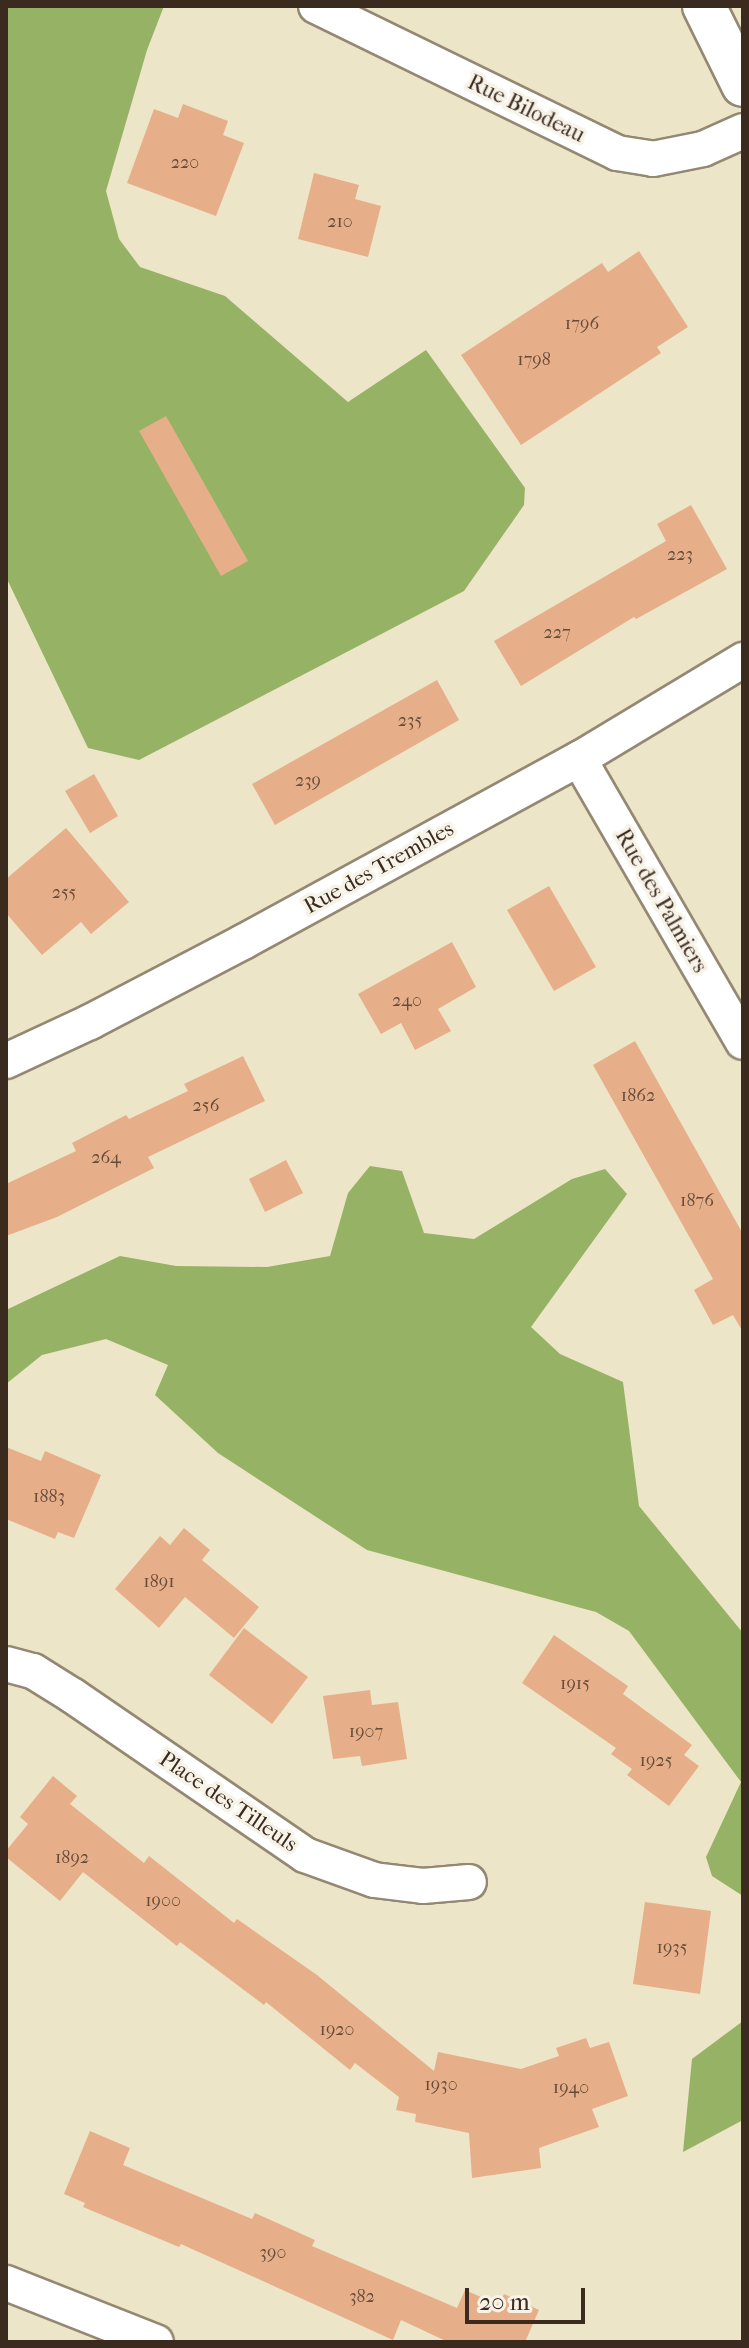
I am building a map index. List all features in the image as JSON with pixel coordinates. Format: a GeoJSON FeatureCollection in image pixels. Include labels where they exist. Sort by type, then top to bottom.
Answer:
{"type":"FeatureCollection","features":[{"type":"Feature","properties":{"kind":"street","name":"Rue Bilodeau"},"geometry":{"type":"LineString","coordinates":[[316,6],[617,153],[653,159],[703,149],[743,131]]}},
{"type":"Feature","properties":{"kind":"street"},"geometry":{"type":"LineString","coordinates":[[704,6],[743,85]]}},
{"type":"Feature","properties":{"kind":"street","name":"Rue des Trembles"},"geometry":{"type":"LineString","coordinates":[[6,1061],[90,1022],[243,942],[579,759],[743,660]]}},
{"type":"Feature","properties":{"kind":"street","name":"Rue des Palmiers"},"geometry":{"type":"LineString","coordinates":[[579,759],[743,1042]]}},
{"type":"Feature","properties":{"kind":"street","name":"Place des Tilleuls"},"geometry":{"type":"LineString","coordinates":[[6,1664],[33,1671],[73,1696],[305,1855],[374,1880],[423,1886],[469,1882]]}},
{"type":"Feature","properties":{"kind":"street"},"geometry":{"type":"LineString","coordinates":[[6,2283],[156,2342]]}},
{"type":"Feature","properties":{"kind":"green space"},"geometry":{"type":"Polygon","coordinates":[[[6,6],[164,6],[147,50],[106,191],[119,239],[140,267],[225,296],[348,402],[426,350],[525,488],[524,505],[464,591],[139,760],[88,748],[6,577],[6,6]]]}},
{"type":"Feature","properties":{"kind":"green space"},"geometry":{"type":"Polygon","coordinates":[[[370,1166],[402,1171],[424,1233],[474,1239],[572,1179],[605,1169],[627,1194],[531,1327],[560,1354],[623,1382],[639,1506],[743,1633],[743,1896],[712,1876],[706,1857],[741,1782],[629,1631],[596,1612],[367,1550],[218,1453],[155,1395],[168,1365],[106,1339],[42,1355],[6,1384],[6,1310],[120,1256],[176,1266],[267,1267],[330,1256],[348,1193],[370,1166]]]}},
{"type":"Feature","properties":{"kind":"green space"},"geometry":{"type":"Polygon","coordinates":[[[743,2021],[743,2120],[683,2152],[692,2059],[743,2021]]]}},
{"type":"Feature","properties":{"kind":"building"},"geometry":{"type":"Polygon","coordinates":[[[183,104],[228,121],[223,135],[244,143],[216,216],[127,183],[154,109],[178,118],[183,104]]]}},
{"type":"Feature","properties":{"kind":"building"},"geometry":{"type":"Polygon","coordinates":[[[314,173],[359,185],[355,199],[381,206],[368,257],[298,239],[314,173]]]}},
{"type":"Feature","properties":{"kind":"building"},"geometry":{"type":"Polygon","coordinates":[[[639,251],[688,327],[657,347],[661,353],[521,445],[461,355],[602,263],[608,272],[639,251]]]}},
{"type":"Feature","properties":{"kind":"building"},"geometry":{"type":"Polygon","coordinates":[[[166,416],[248,561],[221,576],[139,431],[166,416]]]}},
{"type":"Feature","properties":{"kind":"building"},"geometry":{"type":"Polygon","coordinates":[[[691,505],[727,569],[636,619],[634,617],[521,686],[494,641],[666,541],[657,524],[691,505]]]}},
{"type":"Feature","properties":{"kind":"building"},"geometry":{"type":"Polygon","coordinates":[[[437,680],[459,720],[275,825],[252,784],[437,680]]]}},
{"type":"Feature","properties":{"kind":"building"},"geometry":{"type":"Polygon","coordinates":[[[94,774],[118,816],[90,833],[65,791],[94,774]]]}},
{"type":"Feature","properties":{"kind":"building"},"geometry":{"type":"Polygon","coordinates":[[[66,828],[129,902],[91,934],[81,922],[42,955],[6,913],[6,879],[66,828]]]}},
{"type":"Feature","properties":{"kind":"building"},"geometry":{"type":"Polygon","coordinates":[[[549,886],[596,967],[554,991],[507,910],[549,886]]]}},
{"type":"Feature","properties":{"kind":"building"},"geometry":{"type":"Polygon","coordinates":[[[452,942],[476,987],[438,1009],[451,1031],[415,1050],[401,1023],[381,1034],[358,994],[452,942]]]}},
{"type":"Feature","properties":{"kind":"building"},"geometry":{"type":"Polygon","coordinates":[[[635,1041],[743,1234],[743,1332],[733,1315],[713,1325],[694,1290],[713,1279],[593,1065],[635,1041]]]}},
{"type":"Feature","properties":{"kind":"building"},"geometry":{"type":"Polygon","coordinates":[[[243,1056],[265,1101],[148,1157],[154,1168],[57,1217],[6,1236],[6,1184],[76,1151],[72,1143],[126,1115],[129,1119],[188,1091],[184,1084],[243,1056]]]}},
{"type":"Feature","properties":{"kind":"building"},"geometry":{"type":"Polygon","coordinates":[[[286,1160],[303,1193],[265,1212],[249,1179],[286,1160]]]}},
{"type":"Feature","properties":{"kind":"building"},"geometry":{"type":"Polygon","coordinates":[[[6,1447],[41,1461],[45,1451],[101,1475],[74,1538],[58,1532],[55,1539],[6,1519],[6,1447]]]}},
{"type":"Feature","properties":{"kind":"building"},"geometry":{"type":"Polygon","coordinates":[[[184,1528],[210,1550],[202,1560],[259,1607],[234,1638],[185,1597],[159,1628],[115,1589],[160,1536],[170,1545],[184,1528]]]}},
{"type":"Feature","properties":{"kind":"building"},"geometry":{"type":"Polygon","coordinates":[[[244,1628],[308,1677],[272,1724],[209,1675],[244,1628]]]}},
{"type":"Feature","properties":{"kind":"building"},"geometry":{"type":"Polygon","coordinates":[[[554,1635],[628,1686],[623,1694],[692,1745],[684,1755],[699,1766],[669,1806],[627,1775],[632,1769],[611,1754],[616,1748],[522,1683],[554,1635]]]}},
{"type":"Feature","properties":{"kind":"building"},"geometry":{"type":"Polygon","coordinates":[[[370,1690],[372,1705],[398,1702],[407,1759],[362,1766],[360,1756],[333,1759],[323,1696],[370,1690]]]}},
{"type":"Feature","properties":{"kind":"building"},"geometry":{"type":"Polygon","coordinates":[[[53,1776],[77,1796],[70,1804],[144,1863],[149,1856],[234,1923],[237,1919],[317,1975],[434,2071],[438,2052],[521,2069],[559,2056],[556,2048],[586,2038],[590,2048],[609,2042],[628,2096],[592,2109],[599,2127],[539,2148],[541,2168],[472,2178],[469,2133],[415,2122],[416,2114],[396,2110],[399,2097],[355,2063],[350,2070],[266,2002],[264,2005],[180,1942],[177,1946],[83,1872],[60,1901],[6,1857],[6,1851],[28,1824],[20,1817],[53,1776]]]}},
{"type":"Feature","properties":{"kind":"building"},"geometry":{"type":"Polygon","coordinates":[[[645,1902],[711,1911],[700,1994],[633,1984],[645,1902]]]}},
{"type":"Feature","properties":{"kind":"building"},"geometry":{"type":"Polygon","coordinates":[[[90,2131],[130,2148],[123,2165],[252,2219],[255,2213],[315,2240],[312,2246],[457,2308],[465,2290],[499,2305],[504,2294],[539,2310],[525,2342],[448,2342],[401,2320],[393,2340],[181,2244],[179,2247],[83,2207],[85,2203],[64,2194],[90,2131]]]}}]}
